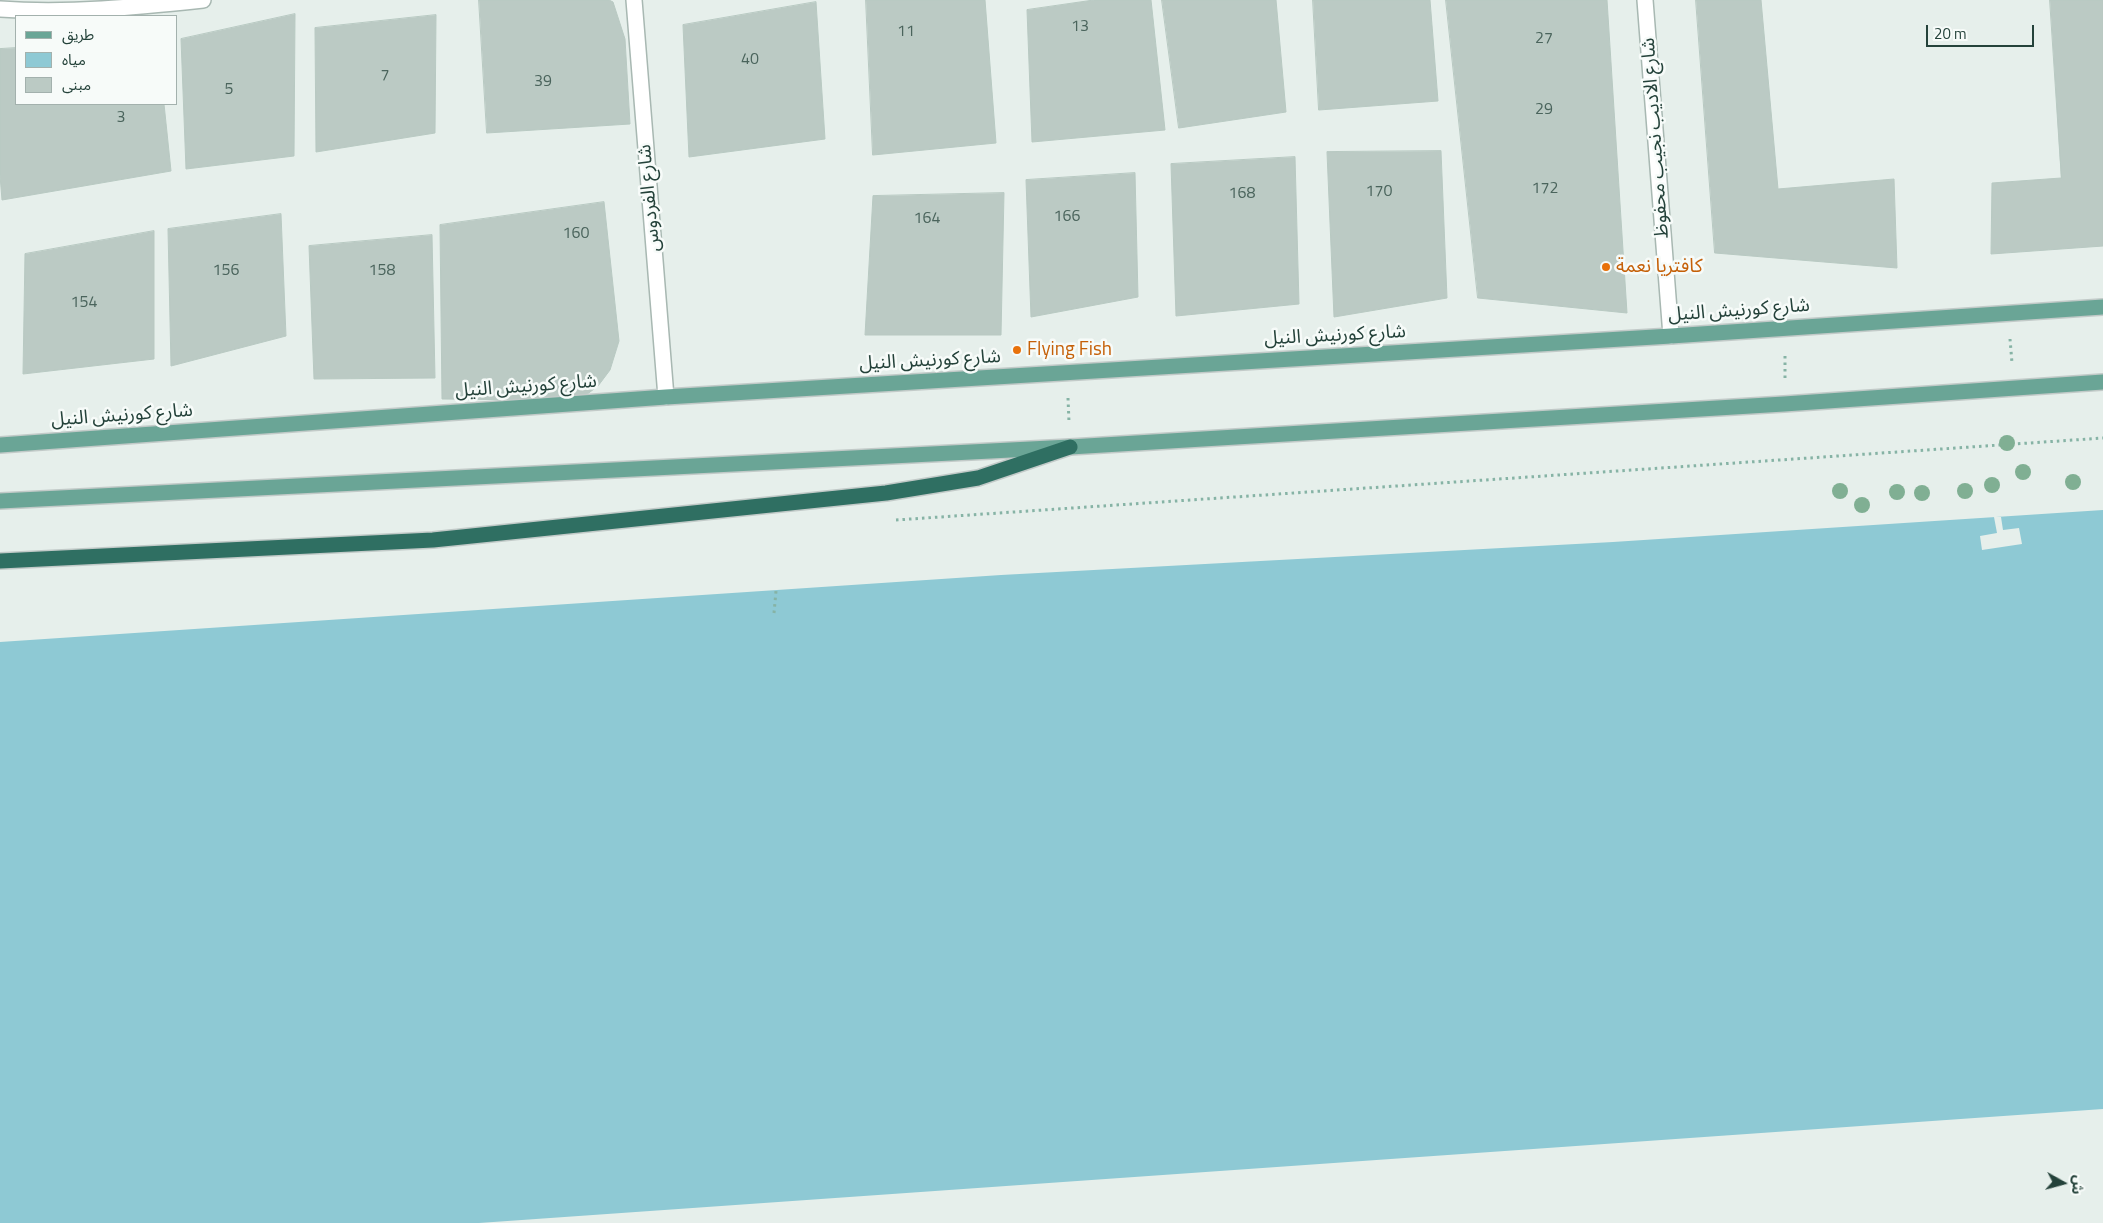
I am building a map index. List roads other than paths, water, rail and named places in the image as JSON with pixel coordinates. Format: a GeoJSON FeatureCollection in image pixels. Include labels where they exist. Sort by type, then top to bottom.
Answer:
{"type":"FeatureCollection","features":[{"type":"Feature","properties":{"kind":"highway"},"geometry":{"type":"LineString","coordinates":[[0,561],[433,540],[886,493],[978,478],[1070,447]]}},
{"type":"Feature","properties":{"kind":"main road","name":"شارع كورنيش النيل"},"geometry":{"type":"LineString","coordinates":[[0,445],[666,397],[1671,336],[2103,307]]}},
{"type":"Feature","properties":{"kind":"main road"},"geometry":{"type":"LineString","coordinates":[[0,500],[1070,447],[1784,404],[2103,382]]}},
{"type":"Feature","properties":{"kind":"street"},"geometry":{"type":"LineString","coordinates":[[0,9],[32,11],[114,9],[203,0]]}},
{"type":"Feature","properties":{"kind":"street","name":"شارع الفردوس"},"geometry":{"type":"LineString","coordinates":[[634,0],[666,397]]}},
{"type":"Feature","properties":{"kind":"street","name":"شارع الاديب نجيب محفوظ"},"geometry":{"type":"LineString","coordinates":[[1645,0],[1671,336]]}},
{"type":"Feature","properties":{"kind":"water"},"geometry":{"type":"Polygon","coordinates":[[[2103,510],[2103,1109],[479,1223],[0,1223],[0,642],[1001,575],[1613,542],[2103,510]]]}},
{"type":"Feature","properties":{"kind":"place","name":"كافتريا نعمة"},"geometry":{"type":"Point","coordinates":[1606,267]}},
{"type":"Feature","properties":{"kind":"place","name":"Flying Fish"},"geometry":{"type":"Point","coordinates":[1017,350]}}]}
